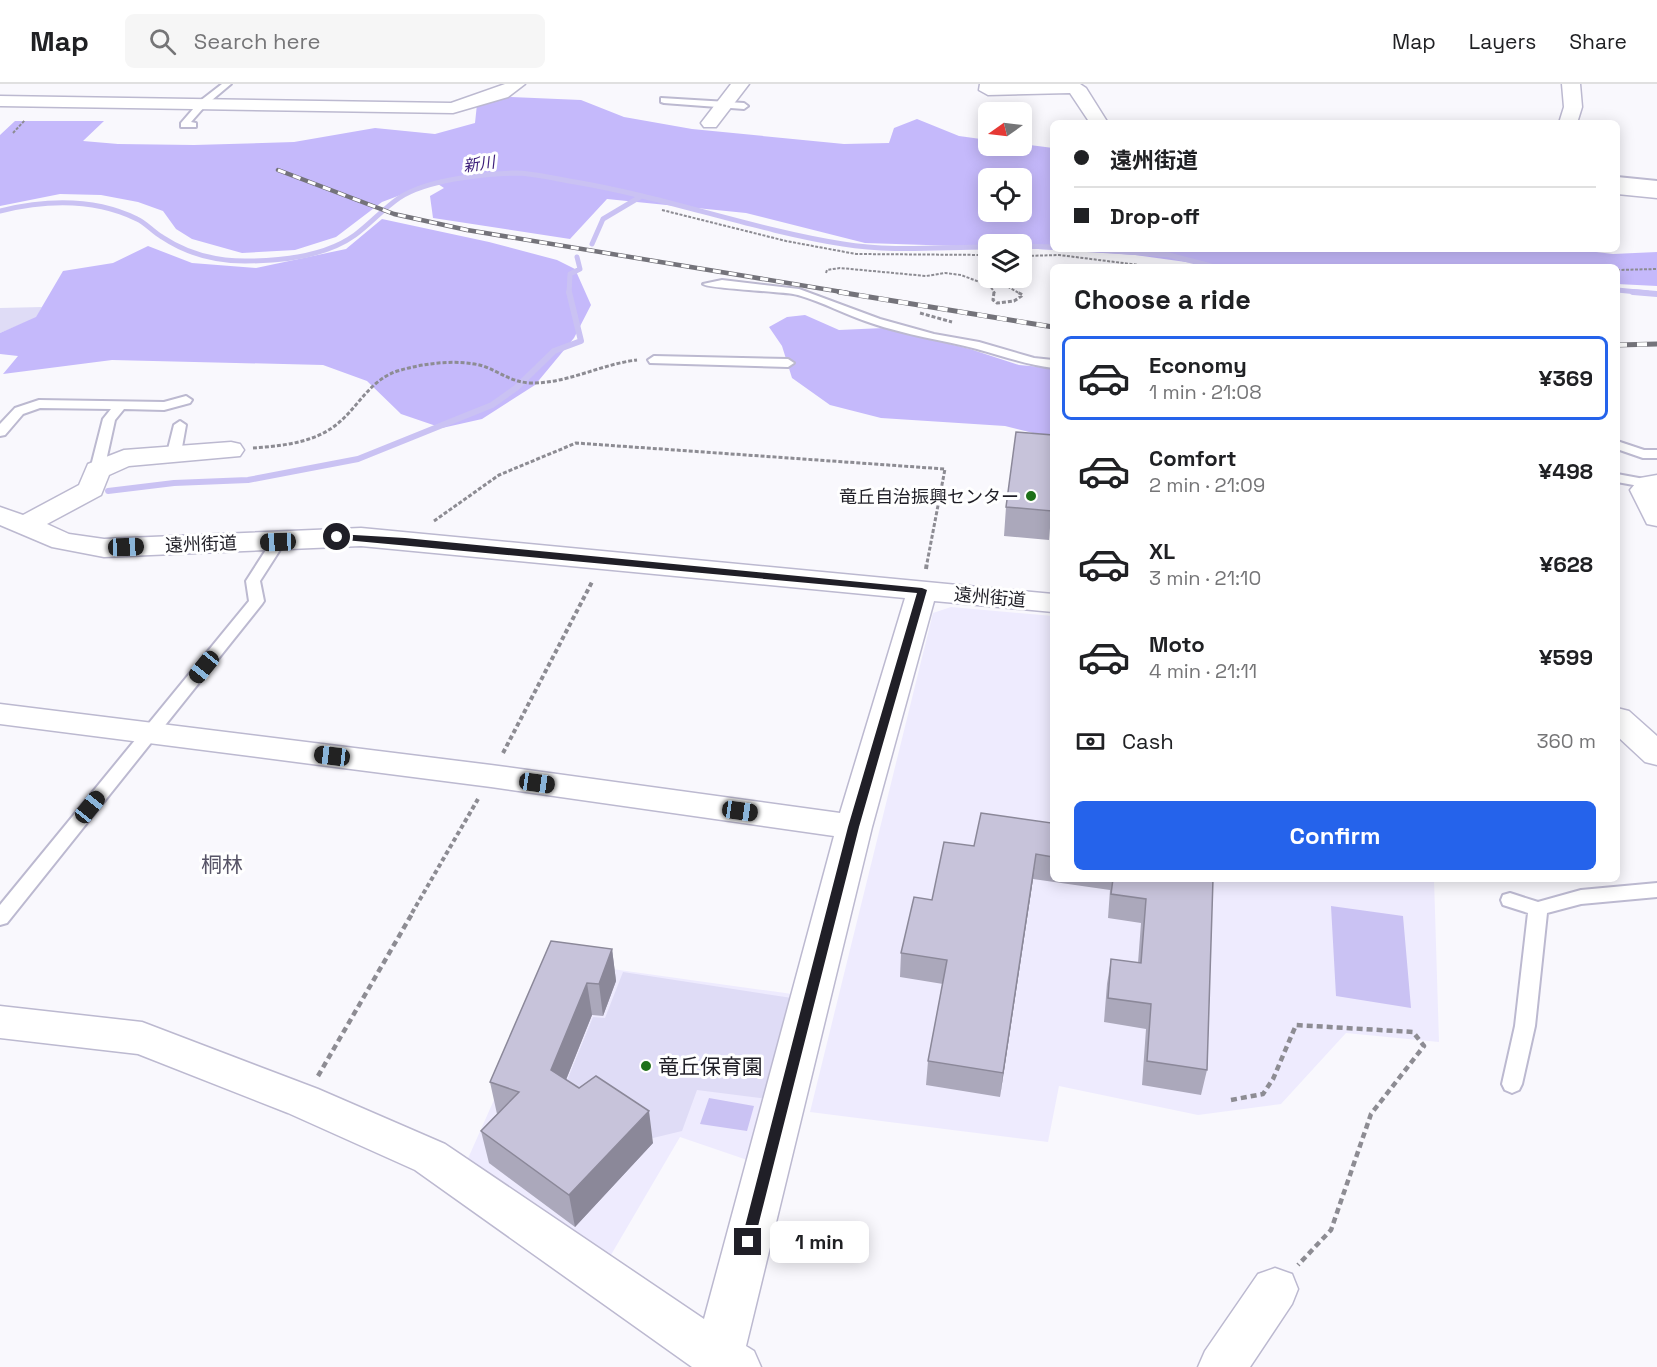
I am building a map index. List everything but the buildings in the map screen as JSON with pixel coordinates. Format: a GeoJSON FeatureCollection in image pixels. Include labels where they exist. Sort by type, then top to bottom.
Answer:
{"type":"FeatureCollection","features":[{"type":"Feature","properties":{"kind":"street"},"geometry":{"type":"LineString","coordinates":[[40,103],[57,84]]}},
{"type":"Feature","properties":{"kind":"street"},"geometry":{"type":"LineString","coordinates":[[0,101],[453,108],[470,100],[503,95],[516,84]]}},
{"type":"Feature","properties":{"kind":"street"},"geometry":{"type":"LineString","coordinates":[[710,123],[740,84]]}},
{"type":"Feature","properties":{"kind":"street"},"geometry":{"type":"LineString","coordinates":[[989,84],[988,90],[1074,88],[1080,92],[1097,120]]}},
{"type":"Feature","properties":{"kind":"street"},"geometry":{"type":"LineString","coordinates":[[1569,120],[1573,107],[1571,84]]}},
{"type":"Feature","properties":{"kind":"street"},"geometry":{"type":"LineString","coordinates":[[1620,188],[1657,192]]}},
{"type":"Feature","properties":{"kind":"street"},"geometry":{"type":"LineString","coordinates":[[13,520],[91,489],[97,470],[123,458],[231,450]]}},
{"type":"Feature","properties":{"kind":"street"},"geometry":{"type":"LineString","coordinates":[[1654,484],[1644,490],[1657,518]]}},
{"type":"Feature","properties":{"kind":"street","name":"遠州街道"},"geometry":{"type":"LineString","coordinates":[[13,520],[62,541],[104,548],[278,542],[337,537],[405,541],[1050,603]]}},
{"type":"Feature","properties":{"kind":"street"},"geometry":{"type":"LineString","coordinates":[[0,1022],[142,1038],[303,1101],[430,1157],[724,1364],[854,827],[922,590]]}},
{"type":"Feature","properties":{"kind":"street"},"geometry":{"type":"LineString","coordinates":[[0,714],[491,776],[854,827]]}},
{"type":"Feature","properties":{"kind":"street"},"geometry":{"type":"LineString","coordinates":[[1620,721],[1657,754]]}},
{"type":"Feature","properties":{"kind":"street"},"geometry":{"type":"LineString","coordinates":[[1222,1367],[1275,1289]]}},
{"type":"Feature","properties":{"kind":"lane"},"geometry":{"type":"LineString","coordinates":[[193,125],[184,125],[203,103],[227,84]]}},
{"type":"Feature","properties":{"kind":"lane"},"geometry":{"type":"LineString","coordinates":[[664,100],[744,106]]}},
{"type":"Feature","properties":{"kind":"lane"},"geometry":{"type":"LineString","coordinates":[[1620,180],[1657,184]]}},
{"type":"Feature","properties":{"kind":"lane"},"geometry":{"type":"LineString","coordinates":[[709,284],[722,283],[799,292],[876,321],[921,334],[1033,362],[1050,364]]}},
{"type":"Feature","properties":{"kind":"lane"},"geometry":{"type":"LineString","coordinates":[[654,360],[788,363]]}},
{"type":"Feature","properties":{"kind":"lane"},"geometry":{"type":"LineString","coordinates":[[0,432],[19,411],[39,404],[164,406],[186,400]]}},
{"type":"Feature","properties":{"kind":"lane"},"geometry":{"type":"LineString","coordinates":[[97,470],[109,419],[121,405]]}},
{"type":"Feature","properties":{"kind":"lane"},"geometry":{"type":"LineString","coordinates":[[174,453],[180,425]]}},
{"type":"Feature","properties":{"kind":"lane"},"geometry":{"type":"LineString","coordinates":[[1620,446],[1643,454],[1657,454]]}},
{"type":"Feature","properties":{"kind":"lane"},"geometry":{"type":"LineString","coordinates":[[1620,478],[1654,484]]}},
{"type":"Feature","properties":{"kind":"lane"},"geometry":{"type":"LineString","coordinates":[[0,918],[257,601],[253,581],[278,542]]}},
{"type":"Feature","properties":{"kind":"lane"},"geometry":{"type":"LineString","coordinates":[[1510,900],[1538,909],[1581,897],[1657,890]]}},
{"type":"Feature","properties":{"kind":"lane"},"geometry":{"type":"LineString","coordinates":[[1512,1084],[1526,1026],[1538,909]]}},
{"type":"Feature","properties":{"kind":"path"},"geometry":{"type":"LineString","coordinates":[[662,210],[786,241],[856,254],[978,255]]}},
{"type":"Feature","properties":{"kind":"path"},"geometry":{"type":"LineString","coordinates":[[1032,255],[1059,255],[1131,264]]}},
{"type":"Feature","properties":{"kind":"path"},"geometry":{"type":"LineString","coordinates":[[826,273],[840,268],[926,276],[945,273],[962,275],[978,281]]}},
{"type":"Feature","properties":{"kind":"path"},"geometry":{"type":"LineString","coordinates":[[1620,270],[1657,269]]}},
{"type":"Feature","properties":{"kind":"path"},"geometry":{"type":"LineString","coordinates":[[991,288],[995,293],[993,300],[997,303],[1014,301],[1023,295],[1010,288]]}},
{"type":"Feature","properties":{"kind":"path"},"geometry":{"type":"LineString","coordinates":[[231,450],[292,445],[323,433],[344,419],[366,392],[390,373],[421,364],[484,367],[505,380],[531,383],[575,378],[630,360],[654,360]]}},
{"type":"Feature","properties":{"kind":"path"},"geometry":{"type":"LineString","coordinates":[[405,541],[499,475],[576,443],[945,469],[922,590]]}},
{"type":"Feature","properties":{"kind":"path"},"geometry":{"type":"LineString","coordinates":[[303,1101],[491,776],[604,560]]}},
{"type":"Feature","properties":{"kind":"path"},"geometry":{"type":"LineString","coordinates":[[1231,1100],[1263,1094],[1273,1079],[1296,1024],[1413,1032],[1424,1046],[1371,1114],[1331,1230],[1275,1289]]}},
{"type":"Feature","properties":{"kind":"shaded area"},"geometry":{"type":"Polygon","coordinates":[[[511,97],[581,100],[624,117],[692,129],[844,144],[889,143],[894,128],[917,119],[959,136],[978,139],[978,156],[1032,156],[1032,145],[1050,148],[1050,250],[1032,249],[1032,234],[978,234],[978,247],[865,243],[746,213],[607,199],[570,239],[433,218],[430,196],[444,188],[435,182],[382,202],[336,237],[295,250],[242,253],[192,239],[176,229],[163,211],[138,202],[101,195],[60,194],[0,206],[0,135],[15,121],[104,121],[83,141],[118,144],[194,145],[294,142],[375,128],[435,134],[475,123],[477,104],[511,97]]]}},
{"type":"Feature","properties":{"kind":"shaded area"},"geometry":{"type":"Polygon","coordinates":[[[382,219],[489,242],[557,260],[575,269],[591,305],[574,338],[535,385],[482,419],[442,428],[401,414],[367,381],[323,365],[112,360],[3,374],[18,356],[0,354],[0,333],[36,317],[63,271],[113,263],[148,246],[192,263],[256,268],[346,249],[382,219]]]}},
{"type":"Feature","properties":{"kind":"shaded area"},"geometry":{"type":"Polygon","coordinates":[[[1087,252],[1596,252],[1613,254],[1657,252],[1657,286],[1620,284],[1620,264],[1200,264],[1135,255],[1087,252]]]}},
{"type":"Feature","properties":{"kind":"shaded area"},"geometry":{"type":"Polygon","coordinates":[[[42,307],[36,318],[0,333],[0,308],[42,307]]]}},
{"type":"Feature","properties":{"kind":"shaded area"},"geometry":{"type":"Polygon","coordinates":[[[805,315],[839,330],[884,328],[970,349],[1019,365],[1050,368],[1050,437],[1005,426],[881,418],[830,405],[792,378],[782,346],[769,327],[787,317],[805,315]]]}},
{"type":"Feature","properties":{"kind":"shaded area"},"geometry":{"type":"Polygon","coordinates":[[[951,607],[1050,616],[1050,882],[1434,882],[1439,1042],[1346,1033],[1281,1104],[1198,1115],[1059,1086],[1048,1142],[810,1112],[933,613],[951,607]]]}},
{"type":"Feature","properties":{"kind":"shaded area"},"geometry":{"type":"Polygon","coordinates":[[[1331,906],[1403,916],[1411,1008],[1336,996],[1331,906]]]}},
{"type":"Feature","properties":{"kind":"shaded area","name":"竜丘保育園"},"geometry":{"type":"Polygon","coordinates":[[[553,967],[612,969],[799,995],[759,1164],[680,1137],[608,1260],[466,1163],[553,967]]]}},
{"type":"Feature","properties":{"kind":"shaded area"},"geometry":{"type":"Polygon","coordinates":[[[623,972],[792,998],[767,1099],[697,1090],[682,1131],[653,1138],[566,1083],[593,1017],[605,1018],[623,972]]]}},
{"type":"Feature","properties":{"kind":"shaded area"},"geometry":{"type":"Polygon","coordinates":[[[709,1098],[754,1106],[747,1131],[700,1124],[709,1098]]]}},
{"type":"Feature","properties":{"kind":"waterway","name":"新川"},"geometry":{"type":"LineString","coordinates":[[0,211],[52,203],[104,207],[137,219],[171,243],[202,255],[234,261],[273,260],[303,256],[331,248],[361,231],[399,198],[424,187],[470,177],[522,173],[609,188],[776,231],[843,244],[897,248],[978,247]]}},
{"type":"Feature","properties":{"kind":"waterway"},"geometry":{"type":"LineString","coordinates":[[592,244],[603,219],[640,197]]}},
{"type":"Feature","properties":{"kind":"waterway","name":"新川"},"geometry":{"type":"LineString","coordinates":[[1032,246],[1050,247]]}},
{"type":"Feature","properties":{"kind":"waterway","name":"新川"},"geometry":{"type":"LineString","coordinates":[[1128,252],[1169,255],[1204,264]]}},
{"type":"Feature","properties":{"kind":"waterway"},"geometry":{"type":"LineString","coordinates":[[569,292],[570,274],[580,269],[577,257]]}},
{"type":"Feature","properties":{"kind":"waterway","name":"新川"},"geometry":{"type":"LineString","coordinates":[[1620,290],[1648,293]]}},
{"type":"Feature","properties":{"kind":"waterway"},"geometry":{"type":"LineString","coordinates":[[108,491],[174,483],[248,480],[358,459],[492,405],[516,388],[554,351],[581,341],[569,292]]}},
{"type":"Feature","properties":{"kind":"waterway","name":"新川"},"geometry":{"type":"LineString","coordinates":[[1633,292],[1657,294]]}},
{"type":"Feature","properties":{"kind":"railway"},"geometry":{"type":"LineString","coordinates":[[278,170],[394,214],[467,230],[848,293]]}},
{"type":"Feature","properties":{"kind":"railway"},"geometry":{"type":"LineString","coordinates":[[839,292],[1050,327]]}},
{"type":"Feature","properties":{"kind":"railway"},"geometry":{"type":"LineString","coordinates":[[1620,345],[1657,344]]}},
{"type":"Feature","properties":{"kind":"place","name":"竜丘自治振興センター"},"geometry":{"type":"Point","coordinates":[1031,496]}},
{"type":"Feature","properties":{"kind":"place","name":"竜丘保育園"},"geometry":{"type":"Point","coordinates":[646,1066]}},
{"type":"Feature","properties":{"kind":"district","name":"桐林"},"geometry":{"type":"Point","coordinates":[222,864]}},
{"type":"Feature","properties":{"kind":"route"},"geometry":{"type":"LineString","coordinates":[[337,537],[361,537],[922,590],[854,827],[748,1242]]}}]}
